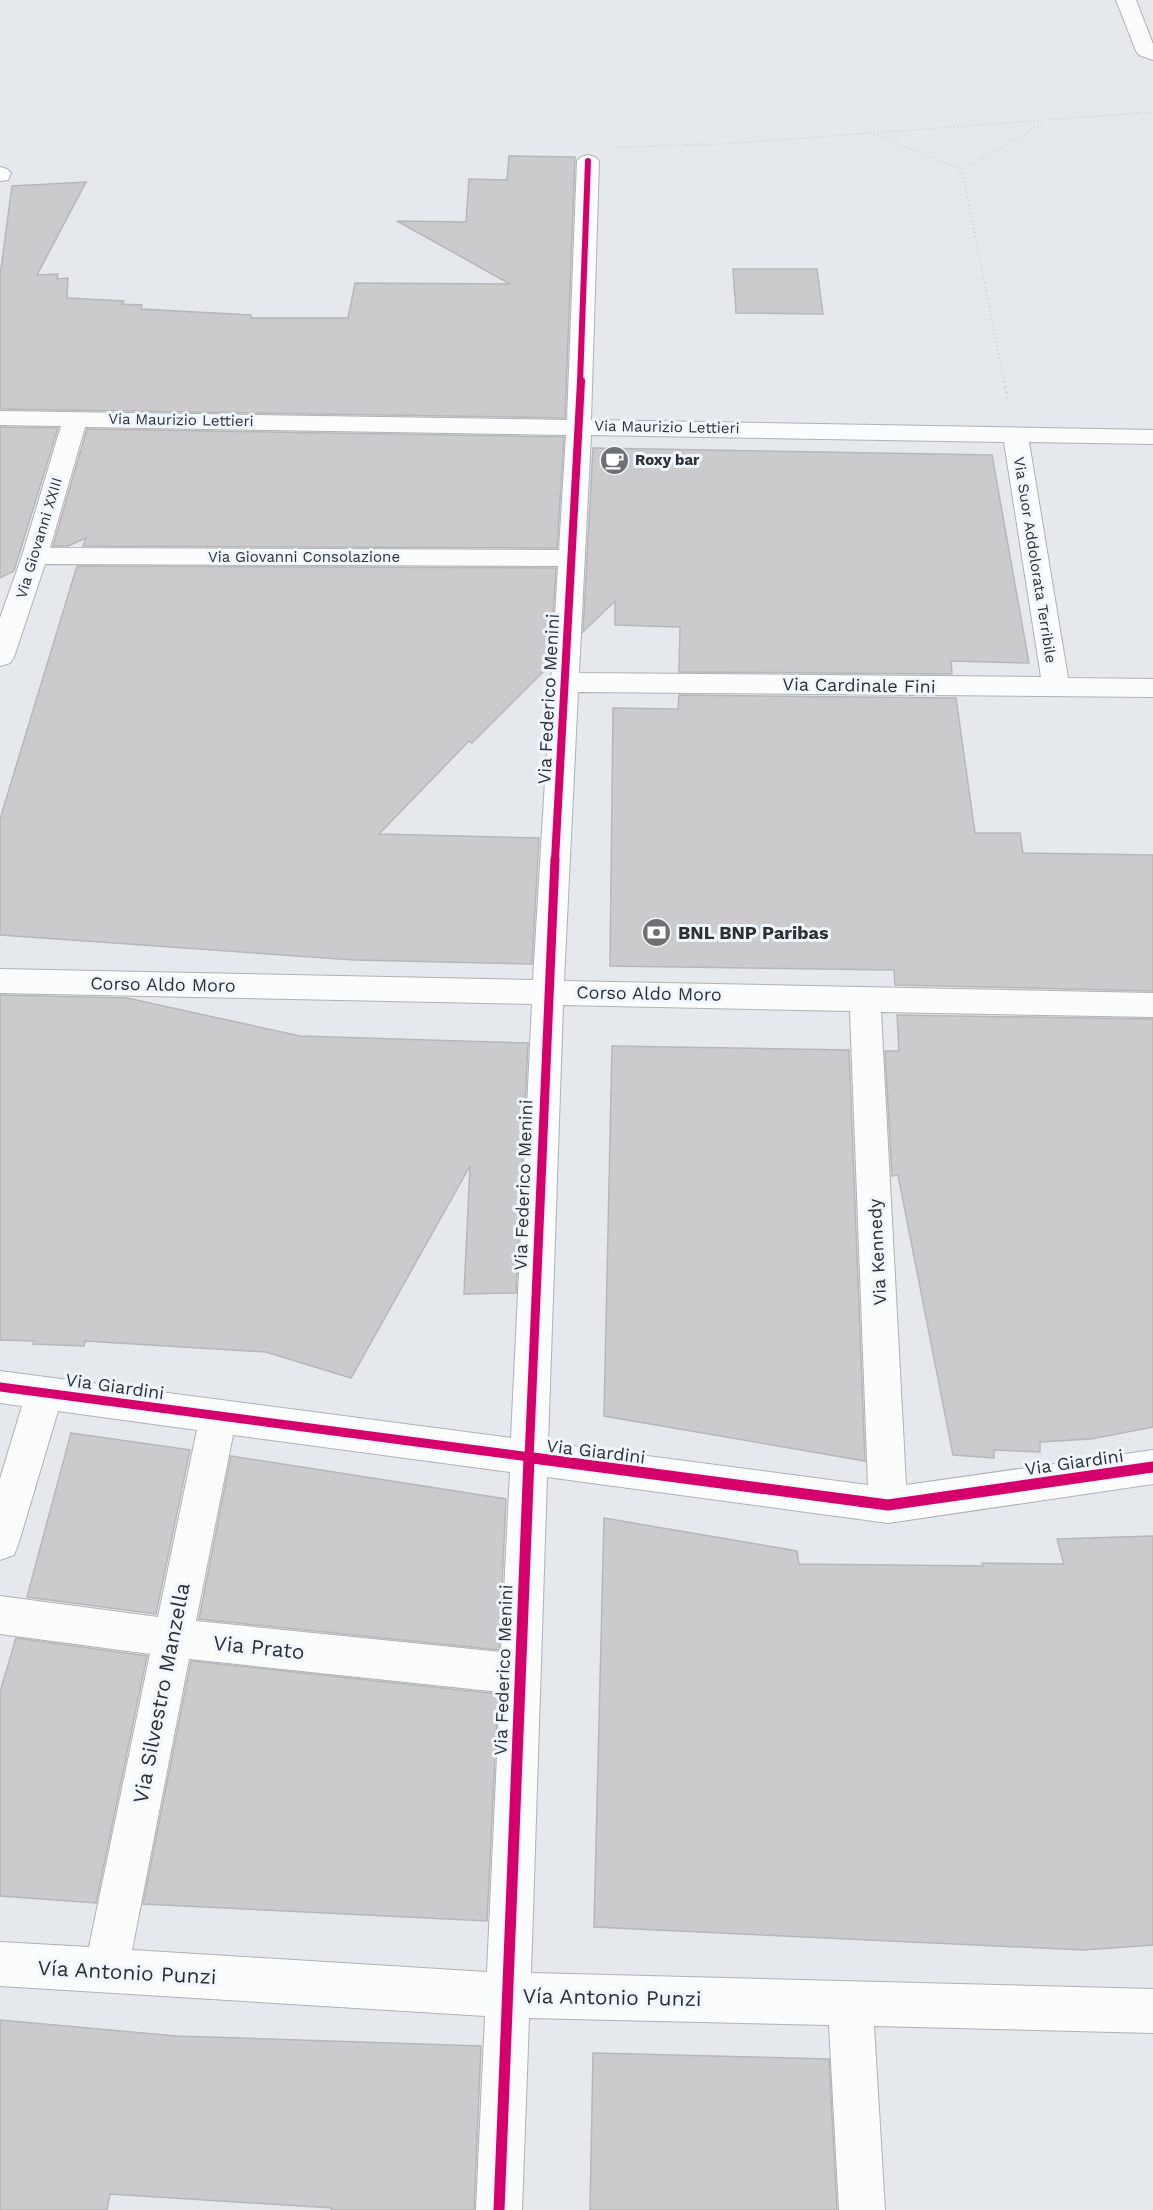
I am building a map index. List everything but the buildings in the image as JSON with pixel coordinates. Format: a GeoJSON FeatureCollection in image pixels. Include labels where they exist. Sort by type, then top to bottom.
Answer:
{"type":"FeatureCollection","features":[{"type":"Feature","properties":{"kind":"street"},"geometry":{"type":"LineString","coordinates":[[1126,0],[1146,51],[1153,54]]}},
{"type":"Feature","properties":{"kind":"street","name":"Via Federico Menini"},"geometry":{"type":"LineString","coordinates":[[499,2210],[548,991],[573,558],[588,161]]}},
{"type":"Feature","properties":{"kind":"street","name":"Via Maurizio Lettieri"},"geometry":{"type":"LineString","coordinates":[[0,418],[1153,436]]}},
{"type":"Feature","properties":{"kind":"street","name":"Via Giovanni XXIII"},"geometry":{"type":"LineString","coordinates":[[0,657],[35,556],[75,419]]}},
{"type":"Feature","properties":{"kind":"street","name":"Via Suor Addolorata Terribile"},"geometry":{"type":"LineString","coordinates":[[1015,434],[1056,687]]}},
{"type":"Feature","properties":{"kind":"street","name":"Via Giovanni Consolazione"},"geometry":{"type":"LineString","coordinates":[[35,556],[573,558]]}},
{"type":"Feature","properties":{"kind":"street","name":"Via Cardinale Fini"},"geometry":{"type":"LineString","coordinates":[[565,682],[1153,688]]}},
{"type":"Feature","properties":{"kind":"street","name":"Corso Aldo Moro"},"geometry":{"type":"LineString","coordinates":[[0,981],[1153,1005]]}},
{"type":"Feature","properties":{"kind":"street","name":"Via Kennedy"},"geometry":{"type":"LineString","coordinates":[[865,999],[888,1505]]}},
{"type":"Feature","properties":{"kind":"street","name":"Via Giardini"},"geometry":{"type":"LineString","coordinates":[[0,1387],[528,1459],[888,1505],[1153,1467]]}},
{"type":"Feature","properties":{"kind":"street"},"geometry":{"type":"LineString","coordinates":[[0,1542],[45,1392]]}},
{"type":"Feature","properties":{"kind":"street","name":"Via Silvestro Manzella"},"geometry":{"type":"LineString","coordinates":[[106,1970],[218,1416]]}},
{"type":"Feature","properties":{"kind":"street","name":"Via Prato"},"geometry":{"type":"LineString","coordinates":[[0,1615],[172,1638],[519,1674]]}},
{"type":"Feature","properties":{"kind":"street","name":"Vía Antonio Punzi"},"geometry":{"type":"LineString","coordinates":[[0,1964],[506,1995],[1153,2011]]}},
{"type":"Feature","properties":{"kind":"street"},"geometry":{"type":"LineString","coordinates":[[850,2003],[862,2210]]}},
{"type":"Feature","properties":{"kind":"path"},"geometry":{"type":"LineString","coordinates":[[588,161],[619,146],[723,144],[1153,112]]}},
{"type":"Feature","properties":{"kind":"path"},"geometry":{"type":"LineString","coordinates":[[962,170],[1048,120]]}},
{"type":"Feature","properties":{"kind":"path"},"geometry":{"type":"LineString","coordinates":[[871,133],[962,170]]}},
{"type":"Feature","properties":{"kind":"path"},"geometry":{"type":"LineString","coordinates":[[962,170],[1015,434]]}},
{"type":"Feature","properties":{"kind":"cycle path"},"geometry":{"type":"LineString","coordinates":[[499,2210],[548,991],[579,426],[588,161]]}},
{"type":"Feature","properties":{"kind":"cycle path"},"geometry":{"type":"LineString","coordinates":[[0,1387],[888,1505],[1153,1467]]}},
{"type":"Feature","properties":{"kind":"place","name":"Roxy bar"},"geometry":{"type":"Point","coordinates":[614,460]}},
{"type":"Feature","properties":{"kind":"place","name":"BNL BNP Paribas"},"geometry":{"type":"Point","coordinates":[657,932]}}]}
